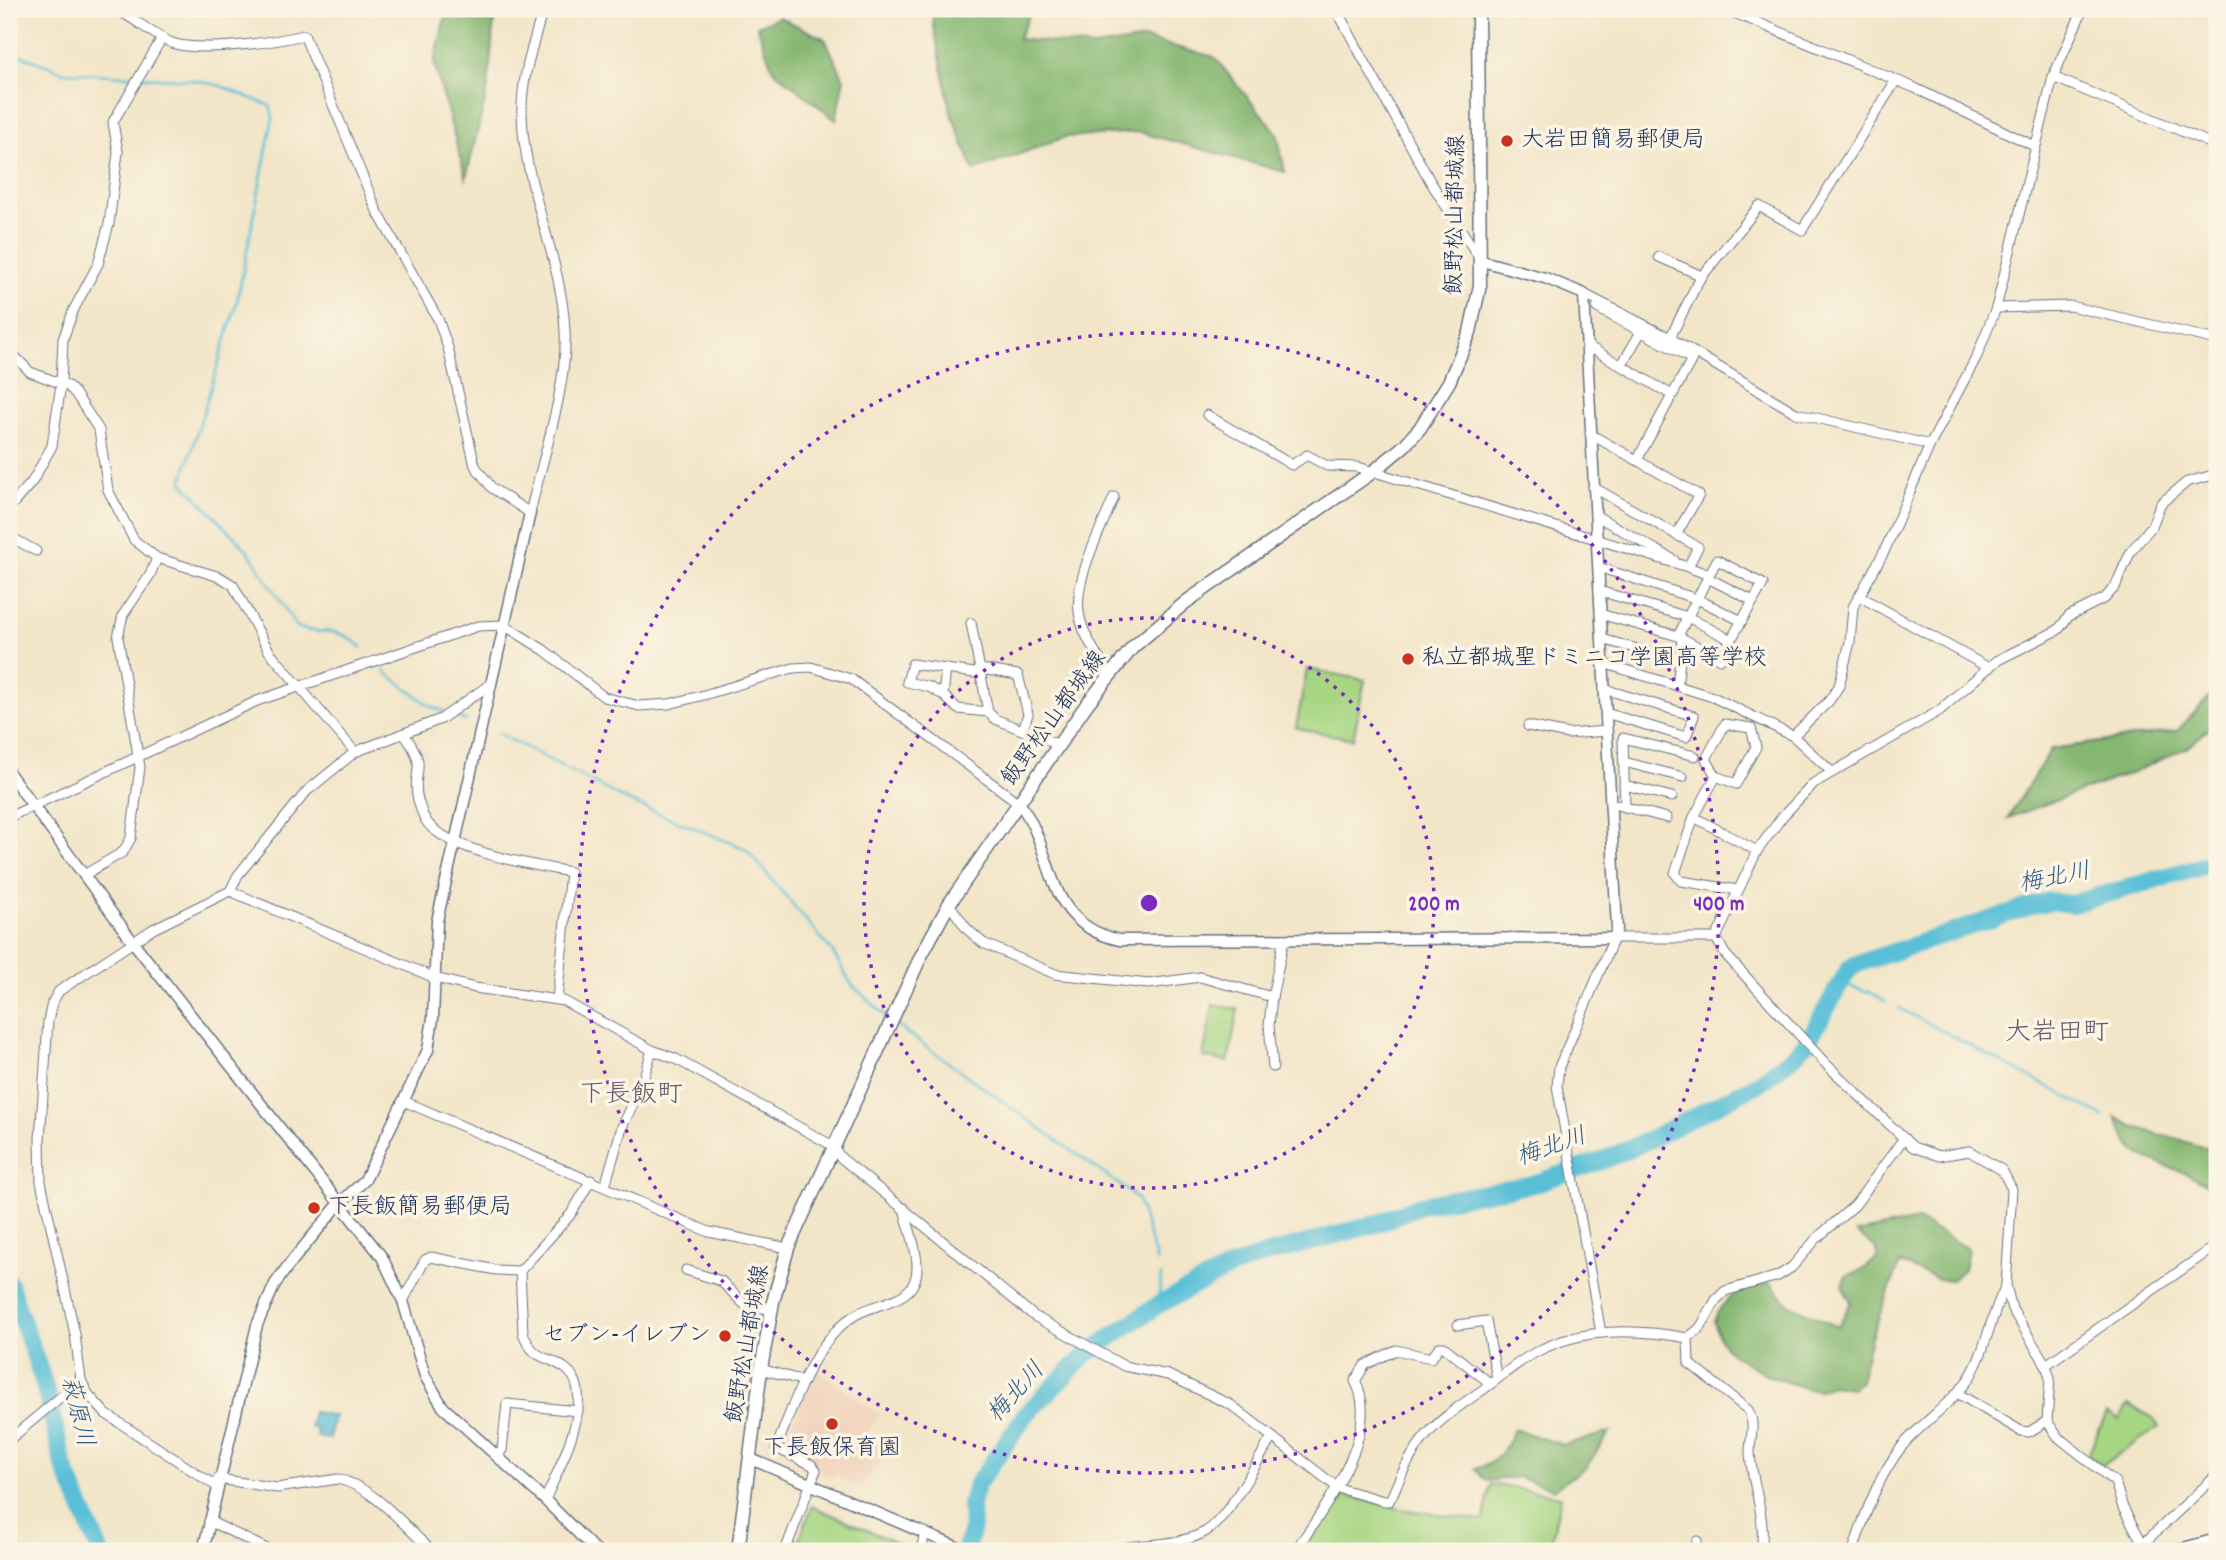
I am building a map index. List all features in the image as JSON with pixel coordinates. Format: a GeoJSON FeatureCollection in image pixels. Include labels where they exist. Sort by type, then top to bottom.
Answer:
{"type":"FeatureCollection","features":[{"type":"Feature","properties":{"kind":"highway"},"geometry":{"type":"LineString","coordinates":[[2180,1551],[2217,1541]]}},
{"type":"Feature","properties":{"kind":"main road","name":"飯野松山都城線"},"geometry":{"type":"LineString","coordinates":[[738,1551],[761,1369],[772,1310],[788,1248],[833,1146],[948,904],[1059,745],[1133,647],[1186,602],[1374,471],[1420,428],[1449,382],[1475,314],[1482,261],[1478,9]]}},
{"type":"Feature","properties":{"kind":"street"},"geometry":{"type":"LineString","coordinates":[[115,9],[162,37],[181,44],[273,43],[304,35],[377,211],[438,319],[448,348],[475,466],[492,488],[530,513]]}},
{"type":"Feature","properties":{"kind":"street"},"geometry":{"type":"LineString","coordinates":[[203,1551],[217,1482],[257,1325],[267,1299],[288,1266],[339,1204],[365,1180],[406,1102],[431,1035],[437,921],[563,370],[565,332],[556,274],[528,155],[522,116],[525,78],[542,9]]}},
{"type":"Feature","properties":{"kind":"street"},"geometry":{"type":"LineString","coordinates":[[1336,9],[1430,181],[1482,261],[1545,278],[1584,294],[1670,338],[1796,413],[1930,445]]}},
{"type":"Feature","properties":{"kind":"street"},"geometry":{"type":"LineString","coordinates":[[1724,9],[1915,88],[2034,146]]}},
{"type":"Feature","properties":{"kind":"street"},"geometry":{"type":"LineString","coordinates":[[1793,736],[1829,701],[1839,686],[1850,642],[1853,607],[1884,552],[1930,445],[1977,356],[1996,308],[2053,77],[2083,9]]}},
{"type":"Feature","properties":{"kind":"street"},"geometry":{"type":"LineString","coordinates":[[9,508],[32,482],[48,458],[61,384],[63,340],[74,309],[98,264],[109,224],[118,152],[113,122],[162,37]]}},
{"type":"Feature","properties":{"kind":"street"},"geometry":{"type":"LineString","coordinates":[[2053,77],[2217,146]]}},
{"type":"Feature","properties":{"kind":"street"},"geometry":{"type":"LineString","coordinates":[[1670,338],[1702,276],[1759,206],[1802,230],[1895,82]]}},
{"type":"Feature","properties":{"kind":"street"},"geometry":{"type":"LineString","coordinates":[[1659,257],[1702,276]]}},
{"type":"Feature","properties":{"kind":"street"},"geometry":{"type":"LineString","coordinates":[[1584,294],[1616,928],[1556,1075],[1601,1333]]}},
{"type":"Feature","properties":{"kind":"street"},"geometry":{"type":"LineString","coordinates":[[1996,308],[2070,306],[2217,340]]}},
{"type":"Feature","properties":{"kind":"street"},"geometry":{"type":"LineString","coordinates":[[1597,308],[1692,359],[1637,460]]}},
{"type":"Feature","properties":{"kind":"street"},"geometry":{"type":"LineString","coordinates":[[1622,366],[1642,330]]}},
{"type":"Feature","properties":{"kind":"street"},"geometry":{"type":"LineString","coordinates":[[1586,345],[1672,395]]}},
{"type":"Feature","properties":{"kind":"street"},"geometry":{"type":"LineString","coordinates":[[9,350],[30,372],[61,384],[75,393],[99,430],[108,490],[134,541],[157,558],[220,577],[233,585],[270,651],[355,752]]}},
{"type":"Feature","properties":{"kind":"street"},"geometry":{"type":"LineString","coordinates":[[1207,415],[1292,465],[1307,455],[1327,466],[1358,467],[1374,471],[1688,567]]}},
{"type":"Feature","properties":{"kind":"street"},"geometry":{"type":"LineString","coordinates":[[1590,433],[1699,495],[1676,535]]}},
{"type":"Feature","properties":{"kind":"street"},"geometry":{"type":"LineString","coordinates":[[1716,938],[1757,851],[1794,803],[1832,772],[1938,711],[1996,661],[2058,629],[2069,616],[2105,598],[2115,587],[2131,551],[2152,526],[2161,503],[2188,482],[2217,474]]}},
{"type":"Feature","properties":{"kind":"street"},"geometry":{"type":"LineString","coordinates":[[1593,487],[1698,547],[1688,567]]}},
{"type":"Feature","properties":{"kind":"street"},"geometry":{"type":"LineString","coordinates":[[1110,676],[1089,643],[1079,612],[1079,598],[1083,577],[1114,497]]}},
{"type":"Feature","properties":{"kind":"street"},"geometry":{"type":"LineString","coordinates":[[1595,515],[1753,601]]}},
{"type":"Feature","properties":{"kind":"street"},"geometry":{"type":"LineString","coordinates":[[9,536],[36,551]]}},
{"type":"Feature","properties":{"kind":"street"},"geometry":{"type":"LineString","coordinates":[[84,875],[124,852],[131,838],[139,756],[118,637],[123,615],[150,575],[157,558]]}},
{"type":"Feature","properties":{"kind":"street"},"geometry":{"type":"LineString","coordinates":[[1600,614],[1680,637],[1720,659],[1763,584],[1717,560],[1680,637],[1681,662],[1677,686]]}},
{"type":"Feature","properties":{"kind":"street"},"geometry":{"type":"LineString","coordinates":[[1598,567],[1697,598],[1742,621]]}},
{"type":"Feature","properties":{"kind":"street"},"geometry":{"type":"LineString","coordinates":[[1599,591],[1688,617],[1731,640]]}},
{"type":"Feature","properties":{"kind":"street"},"geometry":{"type":"LineString","coordinates":[[1859,596],[1989,668]]}},
{"type":"Feature","properties":{"kind":"street"},"geometry":{"type":"LineString","coordinates":[[971,623],[988,712],[995,719],[1059,745]]}},
{"type":"Feature","properties":{"kind":"street"},"geometry":{"type":"LineString","coordinates":[[9,817],[257,701],[460,630],[504,625],[544,650],[604,696],[639,706],[669,704],[793,668],[828,670],[851,679],[1020,804],[1033,823],[1058,896],[1080,923],[1095,932],[1131,941],[1716,938]]}},
{"type":"Feature","properties":{"kind":"street"},"geometry":{"type":"LineString","coordinates":[[1602,639],[1681,662]]}},
{"type":"Feature","properties":{"kind":"street"},"geometry":{"type":"LineString","coordinates":[[1603,663],[1713,697],[1793,736],[1832,772]]}},
{"type":"Feature","properties":{"kind":"street"},"geometry":{"type":"LineString","coordinates":[[988,712],[958,709],[929,687],[908,682],[912,664],[1018,675],[1028,714],[1023,730]]}},
{"type":"Feature","properties":{"kind":"street"},"geometry":{"type":"LineString","coordinates":[[943,695],[946,669]]}},
{"type":"Feature","properties":{"kind":"street"},"geometry":{"type":"LineString","coordinates":[[430,1551],[368,1494],[346,1480],[277,1488],[217,1482],[106,1414],[78,1383],[75,1335],[41,1182],[40,1139],[48,1021],[52,1003],[59,991],[133,942],[230,891],[238,875],[307,791],[355,752],[367,744],[404,734],[441,719],[489,685]]}},
{"type":"Feature","properties":{"kind":"street"},"geometry":{"type":"LineString","coordinates":[[1604,689],[1694,716],[1686,737],[1606,713]]}},
{"type":"Feature","properties":{"kind":"street"},"geometry":{"type":"LineString","coordinates":[[1725,724],[1751,728],[1756,747],[1736,784],[1716,776],[1706,759],[1725,724]]}},
{"type":"Feature","properties":{"kind":"street"},"geometry":{"type":"LineString","coordinates":[[1528,726],[1568,734],[1606,732]]}},
{"type":"Feature","properties":{"kind":"street"},"geometry":{"type":"LineString","coordinates":[[404,734],[418,753],[420,763],[417,794],[423,816],[431,828],[454,841],[519,863],[570,872],[557,1000]]}},
{"type":"Feature","properties":{"kind":"street"},"geometry":{"type":"LineString","coordinates":[[1625,807],[1623,738],[1695,756]]}},
{"type":"Feature","properties":{"kind":"street"},"geometry":{"type":"LineString","coordinates":[[1624,762],[1683,776]]}},
{"type":"Feature","properties":{"kind":"street"},"geometry":{"type":"LineString","coordinates":[[9,773],[133,942],[382,1257],[403,1301],[433,1393],[457,1422],[545,1500],[596,1551]]}},
{"type":"Feature","properties":{"kind":"street"},"geometry":{"type":"LineString","coordinates":[[1716,776],[1693,817],[1675,873],[1681,881],[1738,890]]}},
{"type":"Feature","properties":{"kind":"street"},"geometry":{"type":"LineString","coordinates":[[1624,785],[1672,797]]}},
{"type":"Feature","properties":{"kind":"street"},"geometry":{"type":"LineString","coordinates":[[1610,803],[1667,818]]}},
{"type":"Feature","properties":{"kind":"street"},"geometry":{"type":"LineString","coordinates":[[1693,817],[1757,851]]}},
{"type":"Feature","properties":{"kind":"street"},"geometry":{"type":"LineString","coordinates":[[230,891],[435,978],[475,988],[564,1001],[652,1050],[676,1059],[833,1146],[840,1157],[1034,1317],[1119,1363],[1189,1384],[1231,1405],[1338,1488],[1352,1494],[1389,1501],[1412,1451],[1440,1418],[1536,1352],[1561,1341],[1601,1333],[1646,1332],[1688,1338],[1700,1328],[1716,1300],[1725,1291],[1778,1276],[1792,1267],[1816,1238],[1855,1205],[1904,1139]]}},
{"type":"Feature","properties":{"kind":"street"},"geometry":{"type":"LineString","coordinates":[[948,904],[967,929],[984,943],[1055,974],[1149,984],[1200,977],[1272,997]]}},
{"type":"Feature","properties":{"kind":"street"},"geometry":{"type":"LineString","coordinates":[[1716,938],[1725,954],[1826,1064],[1904,1139],[1926,1154],[1939,1156],[1969,1151],[1988,1158],[2002,1170],[2012,1189],[2006,1286],[2012,1309],[2046,1365],[2050,1378],[2047,1421],[2058,1437],[2110,1476],[2120,1492],[2129,1521],[2146,1547],[2217,1475]]}},
{"type":"Feature","properties":{"kind":"street"},"geometry":{"type":"LineString","coordinates":[[1273,1067],[1269,1025],[1284,939]]}},
{"type":"Feature","properties":{"kind":"street"},"geometry":{"type":"LineString","coordinates":[[605,1186],[622,1127],[641,1087],[652,1050]]}},
{"type":"Feature","properties":{"kind":"street"},"geometry":{"type":"LineString","coordinates":[[406,1102],[709,1232],[788,1248]]}},
{"type":"Feature","properties":{"kind":"street"},"geometry":{"type":"LineString","coordinates":[[545,1500],[573,1433],[578,1411],[578,1384],[572,1375],[557,1363],[534,1355],[526,1341],[520,1271],[571,1214],[591,1180]]}},
{"type":"Feature","properties":{"kind":"street"},"geometry":{"type":"LineString","coordinates":[[785,1551],[816,1470],[812,1465],[776,1448],[804,1381],[821,1349],[844,1322],[861,1312],[897,1301],[914,1281],[918,1269],[904,1208]]}},
{"type":"Feature","properties":{"kind":"street"},"geometry":{"type":"LineString","coordinates":[[2046,1365],[2217,1245]]}},
{"type":"Feature","properties":{"kind":"street"},"geometry":{"type":"LineString","coordinates":[[403,1301],[425,1260],[432,1257],[496,1270],[520,1271]]}},
{"type":"Feature","properties":{"kind":"street"},"geometry":{"type":"LineString","coordinates":[[686,1270],[721,1281],[746,1306],[772,1310]]}},
{"type":"Feature","properties":{"kind":"street"},"geometry":{"type":"LineString","coordinates":[[1853,1551],[1872,1498],[1888,1466],[1916,1431],[1957,1394],[1974,1368],[1994,1309],[2006,1286]]}},
{"type":"Feature","properties":{"kind":"street"},"geometry":{"type":"LineString","coordinates":[[1458,1325],[1486,1321],[1494,1382]]}},
{"type":"Feature","properties":{"kind":"street"},"geometry":{"type":"LineString","coordinates":[[1688,1338],[1689,1363],[1748,1410],[1753,1418],[1751,1460],[1763,1530],[1761,1551]]}},
{"type":"Feature","properties":{"kind":"street"},"geometry":{"type":"LineString","coordinates":[[1295,1551],[1345,1477],[1354,1450],[1363,1398],[1355,1381],[1365,1365],[1396,1350],[1431,1358],[1439,1347],[1444,1347],[1494,1382]]}},
{"type":"Feature","properties":{"kind":"street"},"geometry":{"type":"LineString","coordinates":[[761,1369],[804,1381]]}},
{"type":"Feature","properties":{"kind":"street"},"geometry":{"type":"LineString","coordinates":[[9,1440],[78,1383]]}},
{"type":"Feature","properties":{"kind":"street"},"geometry":{"type":"LineString","coordinates":[[1957,1394],[2021,1431],[2029,1432],[2047,1421]]}},
{"type":"Feature","properties":{"kind":"street"},"geometry":{"type":"LineString","coordinates":[[497,1457],[502,1450],[507,1404],[578,1411]]}},
{"type":"Feature","properties":{"kind":"street"},"geometry":{"type":"LineString","coordinates":[[1123,1551],[1128,1547],[1188,1539],[1206,1532],[1220,1519],[1272,1437]]}},
{"type":"Feature","properties":{"kind":"street"},"geometry":{"type":"LineString","coordinates":[[751,1459],[966,1551]]}},
{"type":"Feature","properties":{"kind":"street"},"geometry":{"type":"LineString","coordinates":[[209,1521],[271,1551]]}},
{"type":"Feature","properties":{"kind":"street"},"geometry":{"type":"LineString","coordinates":[[921,1551],[925,1532]]}},
{"type":"Feature","properties":{"kind":"shaded area","name":"下長飯保育園"},"geometry":{"type":"Polygon","coordinates":[[[815,1368],[880,1414],[867,1433],[889,1451],[860,1490],[836,1475],[831,1478],[822,1474],[817,1465],[782,1448],[815,1368]]]}},
{"type":"Feature","properties":{"kind":"green space"},"geometry":{"type":"Polygon","coordinates":[[[447,9],[495,9],[488,88],[466,178],[434,63],[447,9]]]}},
{"type":"Feature","properties":{"kind":"green space"},"geometry":{"type":"Polygon","coordinates":[[[935,9],[1032,9],[1018,39],[1094,47],[1145,39],[1214,57],[1277,133],[1285,172],[1139,132],[1065,137],[974,171],[951,113],[933,22],[935,9]]]}},
{"type":"Feature","properties":{"kind":"green space"},"geometry":{"type":"Polygon","coordinates":[[[779,17],[825,39],[844,79],[836,120],[773,70],[757,26],[779,17]]]}},
{"type":"Feature","properties":{"kind":"green space"},"geometry":{"type":"Polygon","coordinates":[[[1307,669],[1365,680],[1353,739],[1296,728],[1307,669]]]}},
{"type":"Feature","properties":{"kind":"green space"},"geometry":{"type":"Polygon","coordinates":[[[2217,689],[2217,722],[2188,747],[2136,771],[2008,818],[2051,749],[2177,731],[2217,689]]]}},
{"type":"Feature","properties":{"kind":"green space"},"geometry":{"type":"Polygon","coordinates":[[[1213,1005],[1238,1009],[1228,1062],[1203,1057],[1213,1005]]]}},
{"type":"Feature","properties":{"kind":"green space"},"geometry":{"type":"Polygon","coordinates":[[[2116,1117],[2134,1127],[2217,1151],[2217,1198],[2193,1177],[2135,1152],[2125,1138],[2116,1117]]]}},
{"type":"Feature","properties":{"kind":"green space"},"geometry":{"type":"Polygon","coordinates":[[[1918,1220],[1968,1249],[1964,1269],[1952,1280],[1938,1279],[1900,1263],[1871,1337],[1860,1382],[1852,1388],[1831,1385],[1820,1390],[1805,1388],[1769,1376],[1732,1354],[1720,1340],[1714,1321],[1729,1298],[1743,1290],[1770,1283],[1789,1305],[1838,1327],[1851,1302],[1842,1286],[1846,1276],[1864,1269],[1878,1257],[1876,1248],[1856,1233],[1918,1220]]]}},
{"type":"Feature","properties":{"kind":"green space"},"geometry":{"type":"Polygon","coordinates":[[[2128,1405],[2152,1417],[2159,1427],[2102,1465],[2088,1454],[2107,1413],[2119,1420],[2128,1405]]]}},
{"type":"Feature","properties":{"kind":"green space"},"geometry":{"type":"Polygon","coordinates":[[[1514,1429],[1563,1445],[1610,1432],[1586,1467],[1554,1489],[1518,1477],[1486,1481],[1475,1469],[1500,1455],[1514,1429]]]}},
{"type":"Feature","properties":{"kind":"green space"},"geometry":{"type":"Polygon","coordinates":[[[1491,1484],[1561,1496],[1549,1551],[1301,1551],[1339,1494],[1401,1509],[1483,1521],[1491,1484]]]}},
{"type":"Feature","properties":{"kind":"green space"},"geometry":{"type":"Polygon","coordinates":[[[812,1506],[911,1549],[911,1551],[795,1551],[812,1506]]]}},
{"type":"Feature","properties":{"kind":"water"},"geometry":{"type":"Polygon","coordinates":[[[313,1412],[334,1416],[329,1439],[316,1436],[317,1429],[310,1427],[313,1412]]]}},
{"type":"Feature","properties":{"kind":"waterway"},"geometry":{"type":"LineString","coordinates":[[9,51],[64,72],[191,80],[218,85],[270,106],[273,117],[237,302],[182,482],[248,551],[297,627],[343,635],[362,647]]}},
{"type":"Feature","properties":{"kind":"waterway"},"geometry":{"type":"LineString","coordinates":[[384,671],[430,706],[445,712]]}},
{"type":"Feature","properties":{"kind":"waterway"},"geometry":{"type":"LineString","coordinates":[[451,714],[466,721]]}},
{"type":"Feature","properties":{"kind":"waterway"},"geometry":{"type":"LineString","coordinates":[[498,733],[628,801],[746,849],[832,951],[852,985],[888,1018]]}},
{"type":"Feature","properties":{"kind":"waterway","name":"梅北川"},"geometry":{"type":"LineString","coordinates":[[965,1551],[972,1530],[971,1504],[976,1486],[1026,1414],[1088,1353],[1158,1305],[1233,1266],[1268,1254],[1379,1223],[1420,1205],[1533,1184],[1604,1160],[1651,1139],[1761,1082],[1796,1054],[1808,1041],[1849,969],[1857,964],[2034,905],[2050,901],[2072,904],[2217,862]]}},
{"type":"Feature","properties":{"kind":"waterway"},"geometry":{"type":"LineString","coordinates":[[1840,984],[1869,992],[1885,1001]]}},
{"type":"Feature","properties":{"kind":"waterway"},"geometry":{"type":"LineString","coordinates":[[1899,1008],[2103,1116]]}},
{"type":"Feature","properties":{"kind":"waterway"},"geometry":{"type":"LineString","coordinates":[[896,1025],[1138,1200],[1157,1262]]}},
{"type":"Feature","properties":{"kind":"waterway"},"geometry":{"type":"LineString","coordinates":[[1158,1305],[1161,1276]]}},
{"type":"Feature","properties":{"kind":"waterway","name":"萩原川"},"geometry":{"type":"LineString","coordinates":[[9,1283],[43,1380],[64,1466],[100,1551]]}},
{"type":"Feature","properties":{"kind":"place","name":"大岩田簡易郵便局"},"geometry":{"type":"Point","coordinates":[1507,141]}},
{"type":"Feature","properties":{"kind":"place","name":"私立都城聖ドミニコ学園高等学校"},"geometry":{"type":"Point","coordinates":[1408,659]}},
{"type":"Feature","properties":{"kind":"place","name":"下長飯簡易郵便局"},"geometry":{"type":"Point","coordinates":[314,1208]}},
{"type":"Feature","properties":{"kind":"place","name":"セブン-イレブン"},"geometry":{"type":"Point","coordinates":[725,1336]}},
{"type":"Feature","properties":{"kind":"place","name":"下長飯保育園"},"geometry":{"type":"Point","coordinates":[832,1424]}},
{"type":"Feature","properties":{"kind":"district","name":"大岩田町"},"geometry":{"type":"Point","coordinates":[2057,1033]}},
{"type":"Feature","properties":{"kind":"district","name":"下長飯町"},"geometry":{"type":"Point","coordinates":[631,1095]}}]}
